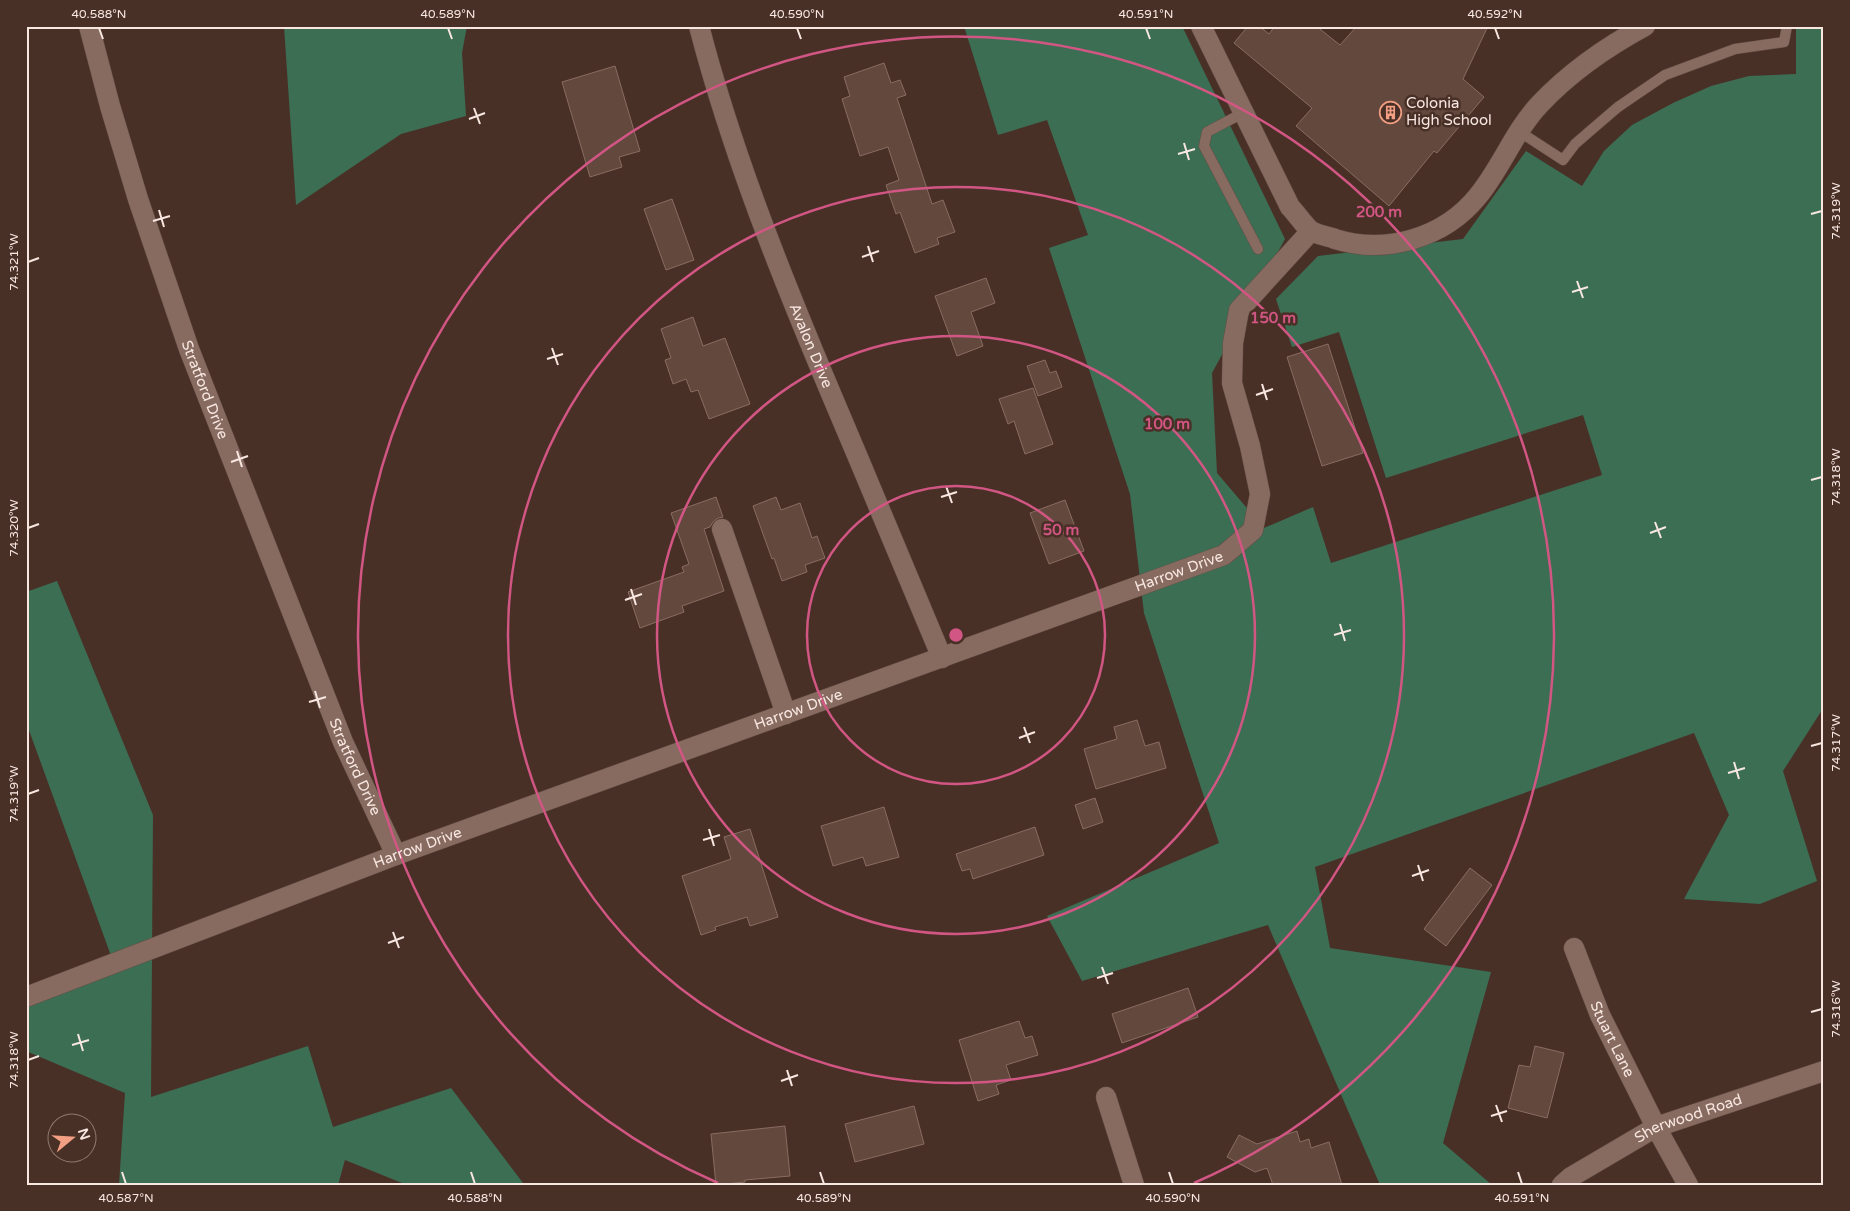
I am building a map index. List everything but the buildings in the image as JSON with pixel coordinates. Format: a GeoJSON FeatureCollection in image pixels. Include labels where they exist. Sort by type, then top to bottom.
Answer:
{"type":"FeatureCollection","features":[{"type":"Feature","properties":{"kind":"street","name":"Stratford Drive"},"geometry":{"type":"LineString","coordinates":[[89,26],[110,106],[138,199],[189,349],[268,546],[343,742],[396,855]]}},
{"type":"Feature","properties":{"kind":"street","name":"Avalon Drive"},"geometry":{"type":"LineString","coordinates":[[699,26],[716,94],[796,311],[942,658]]}},
{"type":"Feature","properties":{"kind":"street"},"geometry":{"type":"LineString","coordinates":[[1201,26],[1290,207],[1311,231],[1367,246],[1410,241],[1450,224],[1478,197],[1539,105],[1583,66],[1616,42],[1645,26]]}},
{"type":"Feature","properties":{"kind":"street","name":"Harrow Drive"},"geometry":{"type":"LineString","coordinates":[[26,997],[396,855],[1224,556],[1252,530],[1260,494],[1250,446],[1232,384],[1234,343],[1239,310],[1311,231]]}},
{"type":"Feature","properties":{"kind":"street"},"geometry":{"type":"LineString","coordinates":[[722,529],[786,714]]}},
{"type":"Feature","properties":{"kind":"street","name":"Stuart Lane"},"geometry":{"type":"LineString","coordinates":[[1574,948],[1600,1015],[1656,1127],[1688,1185]]}},
{"type":"Feature","properties":{"kind":"street","name":"Sherwood Road"},"geometry":{"type":"LineString","coordinates":[[1562,1185],[1571,1176],[1656,1127],[1824,1071]]}},
{"type":"Feature","properties":{"kind":"street"},"geometry":{"type":"LineString","coordinates":[[1106,1097],[1134,1185]]}},
{"type":"Feature","properties":{"kind":"lane"},"geometry":{"type":"LineString","coordinates":[[1520,132],[1563,160],[1575,144],[1618,107],[1665,75],[1734,49],[1784,42],[1787,26]]}},
{"type":"Feature","properties":{"kind":"lane"},"geometry":{"type":"LineString","coordinates":[[1243,113],[1207,132],[1204,146],[1258,249]]}},
{"type":"Feature","properties":{"kind":"green space"},"geometry":{"type":"Polygon","coordinates":[[[284,26],[467,26],[462,53],[466,116],[401,134],[296,205],[284,26]]]}},
{"type":"Feature","properties":{"kind":"green space"},"geometry":{"type":"Polygon","coordinates":[[[964,26],[1182,26],[1285,239],[1212,373],[1217,473],[1264,528],[1313,507],[1331,563],[1602,475],[1583,415],[1386,478],[1339,332],[1292,347],[1276,299],[1318,256],[1463,239],[1526,151],[1582,186],[1604,151],[1632,125],[1673,103],[1711,86],[1749,76],[1796,74],[1796,26],[1824,26],[1824,707],[1783,771],[1817,881],[1760,904],[1684,899],[1729,815],[1694,733],[1315,867],[1330,948],[1491,972],[1443,1143],[1492,1185],[1380,1185],[1268,925],[1082,981],[1047,916],[1219,843],[1144,613],[1130,494],[1049,248],[1088,235],[1047,120],[998,135],[964,26]]]}},
{"type":"Feature","properties":{"kind":"green space"},"geometry":{"type":"Polygon","coordinates":[[[57,581],[153,815],[151,1097],[308,1046],[333,1127],[451,1088],[523,1183],[522,1185],[407,1185],[345,1160],[338,1185],[119,1185],[125,1093],[26,1051],[26,1004],[114,964],[26,722],[26,592],[57,581]]]}},
{"type":"Feature","properties":{"kind":"place","name":"Colonia High School"},"geometry":{"type":"Point","coordinates":[1390,112]}}]}
